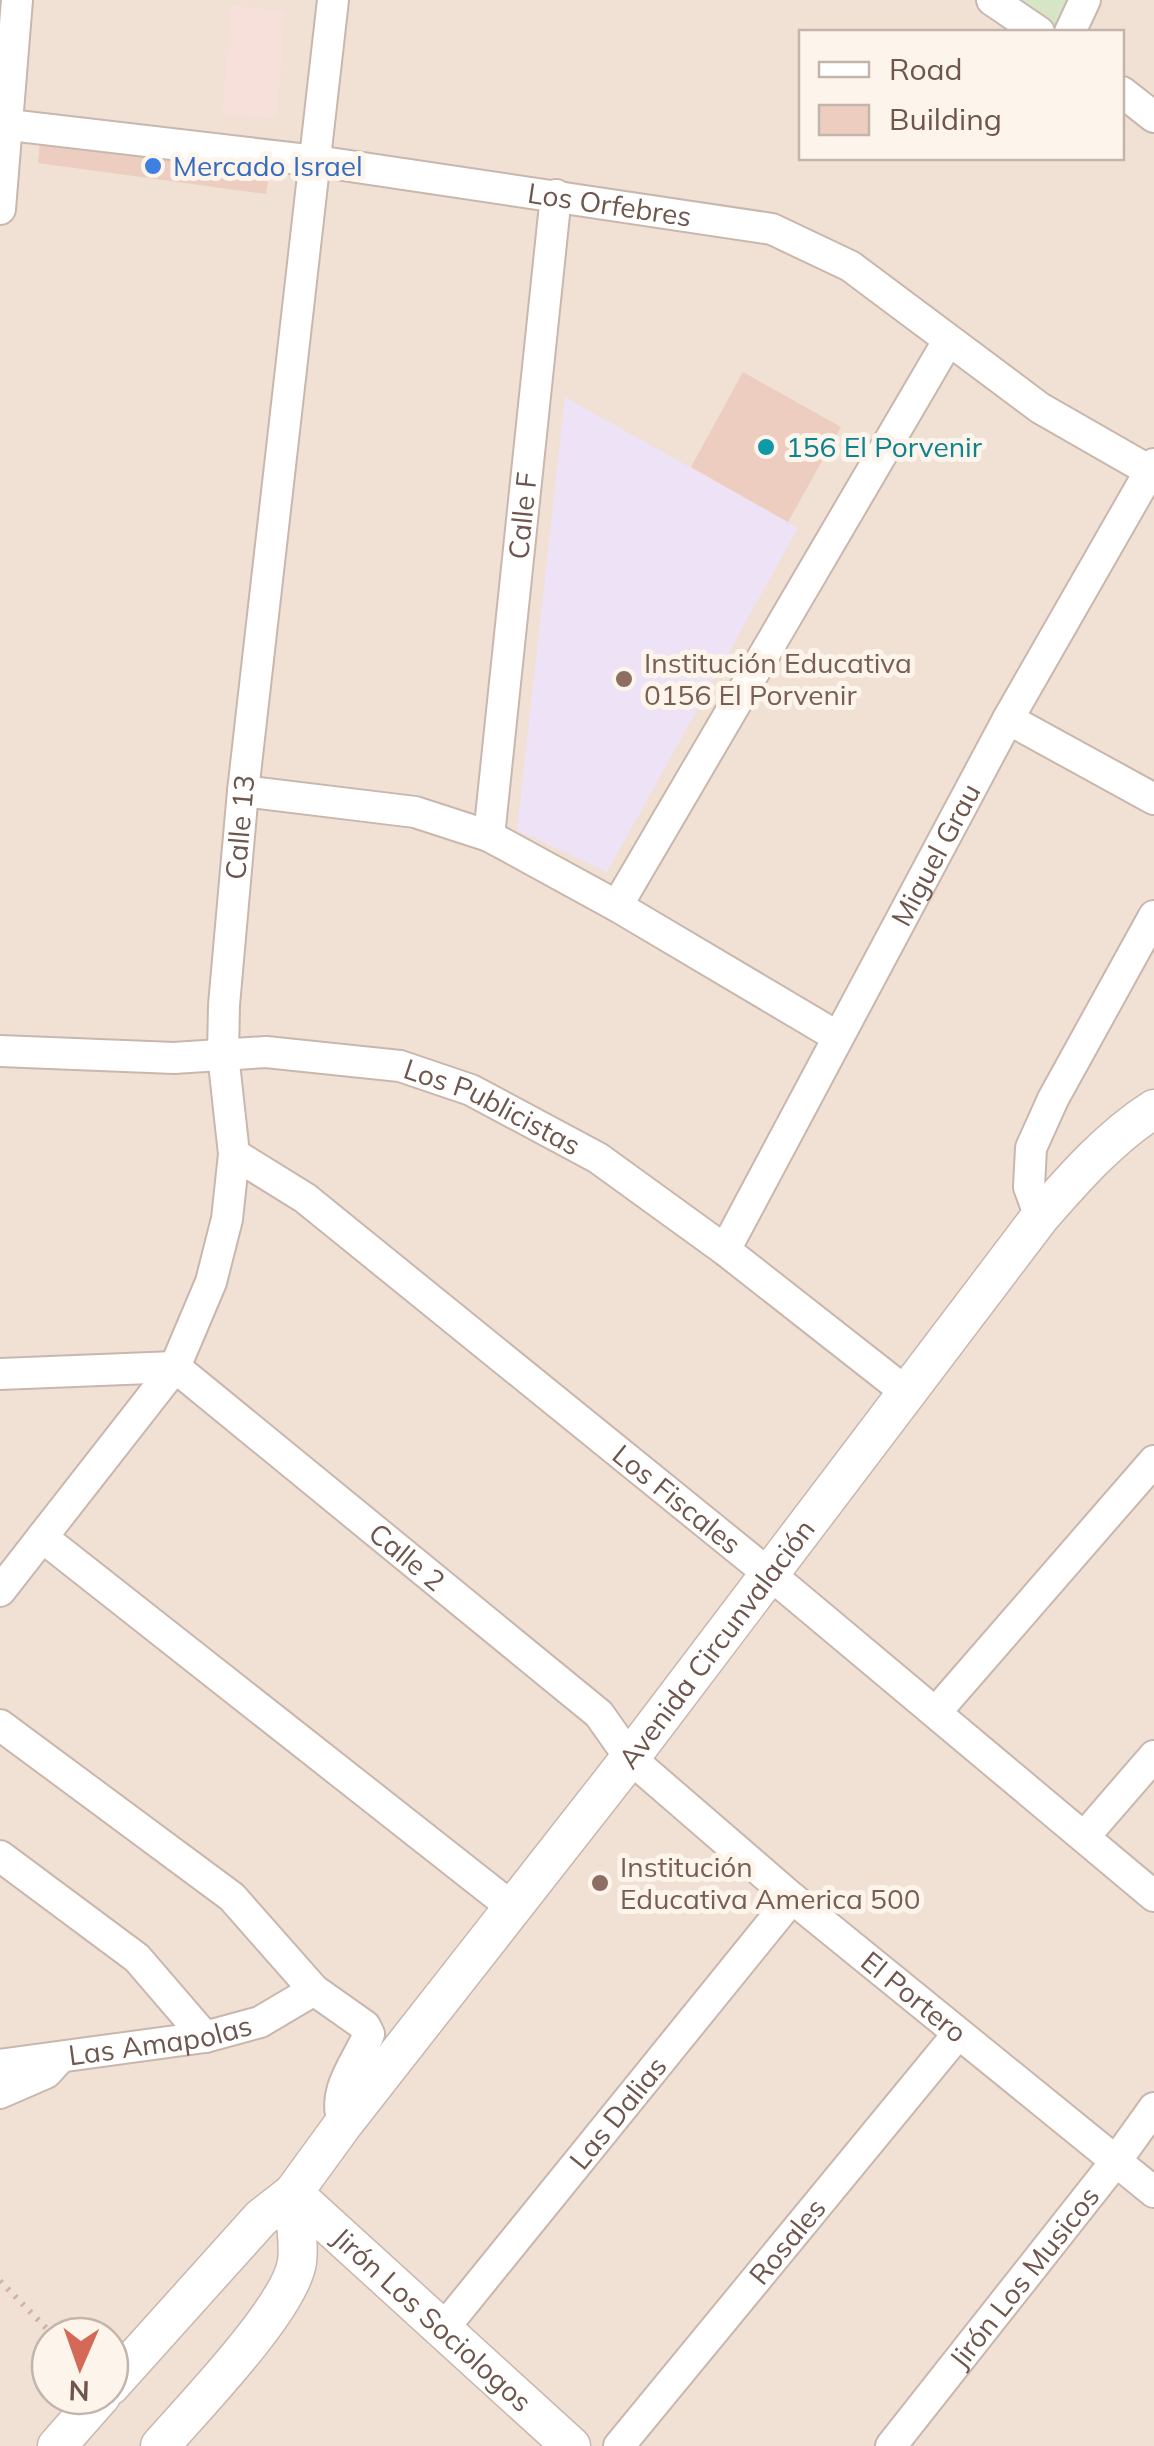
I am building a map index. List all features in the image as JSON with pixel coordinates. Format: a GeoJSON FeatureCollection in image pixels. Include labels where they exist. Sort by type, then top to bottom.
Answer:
{"type":"FeatureCollection","features":[{"type":"Feature","properties":{"kind":"street"},"geometry":{"type":"LineString","coordinates":[[0,208],[4,125],[18,0]]}},
{"type":"Feature","properties":{"kind":"street","name":"Calle 13"},"geometry":{"type":"LineString","coordinates":[[0,1590],[175,1367],[211,1282],[227,1220],[234,1154],[222,1054],[224,1006],[243,790],[333,0]]}},
{"type":"Feature","properties":{"kind":"street"},"geometry":{"type":"LineString","coordinates":[[992,0],[1037,30]]}},
{"type":"Feature","properties":{"kind":"street"},"geometry":{"type":"LineString","coordinates":[[1071,30],[1085,0]]}},
{"type":"Feature","properties":{"kind":"street"},"geometry":{"type":"LineString","coordinates":[[1124,94],[1154,116]]}},
{"type":"Feature","properties":{"kind":"street","name":"Los Orfebres"},"geometry":{"type":"LineString","coordinates":[[4,125],[316,161],[772,229],[850,266],[1040,408],[1152,468]]}},
{"type":"Feature","properties":{"kind":"street","name":"Calle F"},"geometry":{"type":"LineString","coordinates":[[489,836],[556,195]]}},
{"type":"Feature","properties":{"kind":"street"},"geometry":{"type":"LineString","coordinates":[[618,906],[948,341]]}},
{"type":"Feature","properties":{"kind":"street","name":"Miguel Grau"},"geometry":{"type":"LineString","coordinates":[[725,1250],[1008,719],[1152,468]]}},
{"type":"Feature","properties":{"kind":"street"},"geometry":{"type":"LineString","coordinates":[[1008,719],[1154,799]]}},
{"type":"Feature","properties":{"kind":"street"},"geometry":{"type":"LineString","coordinates":[[243,790],[415,812],[489,836],[618,906],[838,1037]]}},
{"type":"Feature","properties":{"kind":"street"},"geometry":{"type":"LineString","coordinates":[[1040,1217],[1029,1187],[1031,1148],[1154,916]]}},
{"type":"Feature","properties":{"kind":"street","name":"Los Publicistas"},"geometry":{"type":"LineString","coordinates":[[0,1050],[174,1058],[266,1052],[400,1066],[472,1090],[598,1158],[725,1250],[906,1392]]}},
{"type":"Feature","properties":{"kind":"street","name":"Avenida Circunvalación"},"geometry":{"type":"LineString","coordinates":[[130,2364],[261,2218],[293,2193],[630,1758],[1040,1217],[1083,1168],[1154,1109]]}},
{"type":"Feature","properties":{"kind":"street","name":"Los Fiscales"},"geometry":{"type":"LineString","coordinates":[[234,1154],[305,1198],[936,1712],[1154,1896]]}},
{"type":"Feature","properties":{"kind":"street"},"geometry":{"type":"LineString","coordinates":[[0,1374],[175,1367]]}},
{"type":"Feature","properties":{"kind":"street","name":"Calle 2"},"geometry":{"type":"LineString","coordinates":[[175,1367],[599,1714],[630,1758]]}},
{"type":"Feature","properties":{"kind":"street"},"geometry":{"type":"LineString","coordinates":[[936,1712],[1154,1461]]}},
{"type":"Feature","properties":{"kind":"street"},"geometry":{"type":"LineString","coordinates":[[42,1537],[513,1908]]}},
{"type":"Feature","properties":{"kind":"street"},"geometry":{"type":"LineString","coordinates":[[0,1724],[232,1896],[314,1990],[366,2026],[369,2034],[340,2095],[338,2110],[344,2123]]}},
{"type":"Feature","properties":{"kind":"street"},"geometry":{"type":"LineString","coordinates":[[1084,1837],[1154,1756]]}},
{"type":"Feature","properties":{"kind":"street","name":"El Portero"},"geometry":{"type":"LineString","coordinates":[[630,1758],[957,2035],[1154,2192]]}},
{"type":"Feature","properties":{"kind":"street"},"geometry":{"type":"LineString","coordinates":[[0,1856],[137,1958],[205,2037]]}},
{"type":"Feature","properties":{"kind":"street","name":"Las Dalias"},"geometry":{"type":"LineString","coordinates":[[443,2328],[792,1898]]}},
{"type":"Feature","properties":{"kind":"street","name":"Las Amapolas"},"geometry":{"type":"LineString","coordinates":[[0,2065],[205,2037],[260,2022],[314,1990]]}},
{"type":"Feature","properties":{"kind":"street","name":"Rosales"},"geometry":{"type":"LineString","coordinates":[[620,2446],[957,2035]]}},
{"type":"Feature","properties":{"kind":"street"},"geometry":{"type":"LineString","coordinates":[[0,2093],[46,2073],[60,2057]]}},
{"type":"Feature","properties":{"kind":"street","name":"Jirón Los Musicos"},"geometry":{"type":"LineString","coordinates":[[891,2446],[1116,2162],[1154,2108]]}},
{"type":"Feature","properties":{"kind":"street"},"geometry":{"type":"LineString","coordinates":[[160,2446],[262,2327],[290,2287],[297,2260],[293,2193]]}},
{"type":"Feature","properties":{"kind":"street","name":"Jirón Los Sociologos"},"geometry":{"type":"LineString","coordinates":[[293,2193],[571,2446]]}},
{"type":"Feature","properties":{"kind":"street"},"geometry":{"type":"LineString","coordinates":[[56,2446],[84,2416]]}},
{"type":"Feature","properties":{"kind":"path"},"geometry":{"type":"LineString","coordinates":[[0,2281],[34,2316]]}},
{"type":"Feature","properties":{"kind":"shaded area"},"geometry":{"type":"Polygon","coordinates":[[[0,0],[1154,0],[1154,2446],[0,2446],[0,0]]]}},
{"type":"Feature","properties":{"kind":"shaded area"},"geometry":{"type":"Polygon","coordinates":[[[231,6],[285,11],[277,118],[222,115],[231,6]]]}},
{"type":"Feature","properties":{"kind":"shaded area","name":"Institución Educativa 0156 El Porvenir"},"geometry":{"type":"Polygon","coordinates":[[[565,397],[798,528],[607,872],[517,830],[565,397]]]}},
{"type":"Feature","properties":{"kind":"green space"},"geometry":{"type":"Polygon","coordinates":[[[1006,0],[1071,0],[1056,30],[1006,0]]]}},
{"type":"Feature","properties":{"kind":"building","name":"Mercado Israel"},"geometry":{"type":"Polygon","coordinates":[[[40,141],[270,170],[266,194],[38,163],[40,141]]]}},
{"type":"Feature","properties":{"kind":"building","name":"156 El Porvenir"},"geometry":{"type":"Polygon","coordinates":[[[743,372],[841,427],[788,522],[691,467],[743,372]]]}},
{"type":"Feature","properties":{"kind":"place","name":"Mercado Israel"},"geometry":{"type":"Point","coordinates":[153,166]}},
{"type":"Feature","properties":{"kind":"place","name":"156 El Porvenir"},"geometry":{"type":"Point","coordinates":[766,447]}},
{"type":"Feature","properties":{"kind":"place","name":"Institución Educativa 0156 El Porvenir"},"geometry":{"type":"Point","coordinates":[624,679]}},
{"type":"Feature","properties":{"kind":"place","name":"Institución Educativa America 500"},"geometry":{"type":"Point","coordinates":[600,1883]}}]}
